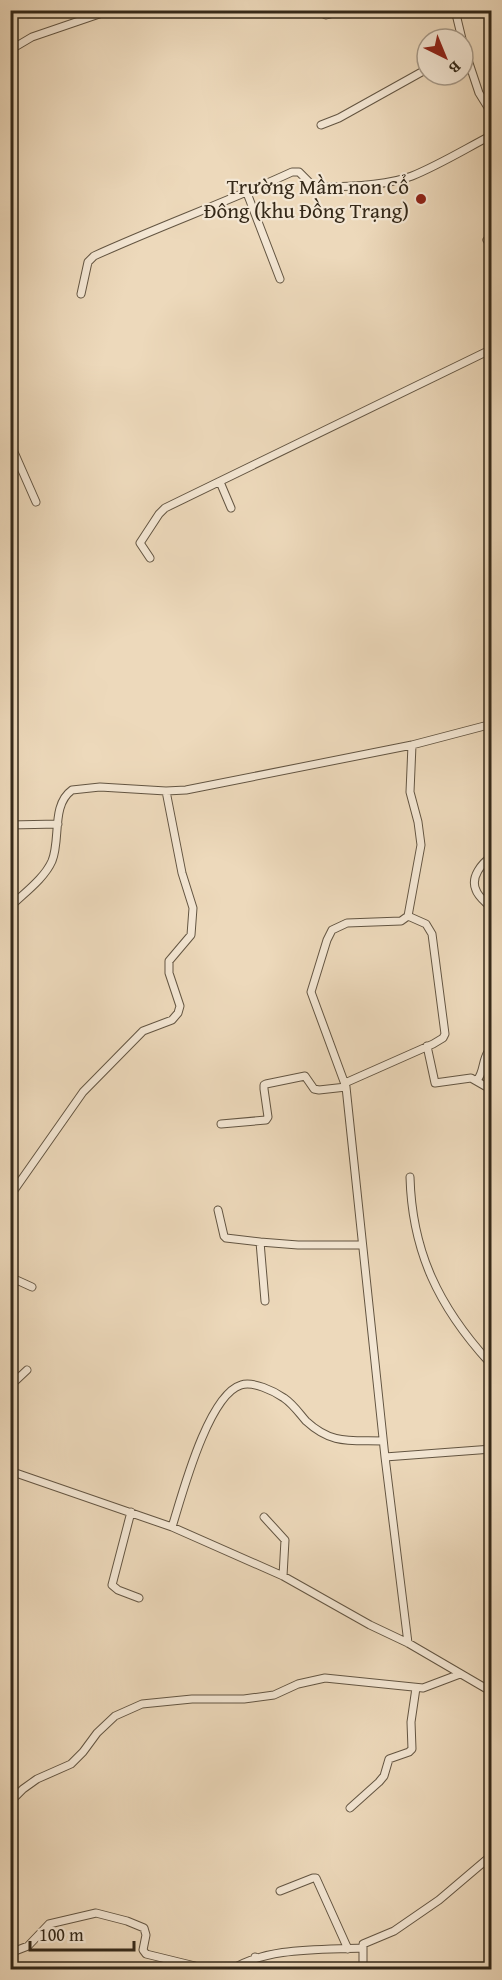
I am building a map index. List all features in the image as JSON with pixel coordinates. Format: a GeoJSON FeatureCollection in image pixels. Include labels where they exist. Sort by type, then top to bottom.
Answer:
{"type":"FeatureCollection","features":[{"type":"Feature","properties":{"kind":"street"},"geometry":{"type":"LineString","coordinates":[[10,50],[32,37],[111,10]]}},
{"type":"Feature","properties":{"kind":"street"},"geometry":{"type":"LineString","coordinates":[[316,10],[326,15],[346,10]]}},
{"type":"Feature","properties":{"kind":"street"},"geometry":{"type":"LineString","coordinates":[[456,10],[460,27]]}},
{"type":"Feature","properties":{"kind":"street"},"geometry":{"type":"LineString","coordinates":[[321,125],[339,118],[415,76]]}},
{"type":"Feature","properties":{"kind":"street"},"geometry":{"type":"LineString","coordinates":[[475,82],[492,114]]}},
{"type":"Feature","properties":{"kind":"street"},"geometry":{"type":"LineString","coordinates":[[81,294],[88,262],[94,256],[163,225],[247,193],[296,171],[312,185],[318,187],[388,182],[410,177],[430,168],[492,135]]}},
{"type":"Feature","properties":{"kind":"street"},"geometry":{"type":"LineString","coordinates":[[247,193],[280,279]]}},
{"type":"Feature","properties":{"kind":"street"},"geometry":{"type":"LineString","coordinates":[[492,236],[487,240],[492,248]]}},
{"type":"Feature","properties":{"kind":"street"},"geometry":{"type":"LineString","coordinates":[[150,558],[140,543],[165,508],[492,350]]}},
{"type":"Feature","properties":{"kind":"street"},"geometry":{"type":"LineString","coordinates":[[10,443],[36,502]]}},
{"type":"Feature","properties":{"kind":"street"},"geometry":{"type":"LineString","coordinates":[[220,482],[231,508]]}},
{"type":"Feature","properties":{"kind":"street"},"geometry":{"type":"LineString","coordinates":[[10,907],[51,864],[62,801],[72,790],[100,787],[186,790],[412,746],[492,724]]}},
{"type":"Feature","properties":{"kind":"street"},"geometry":{"type":"LineString","coordinates":[[408,1643],[383,1441],[345,1085],[312,997],[312,988],[332,930],[347,923],[401,921],[408,916],[421,846],[411,792],[412,746]]}},
{"type":"Feature","properties":{"kind":"street"},"geometry":{"type":"LineString","coordinates":[[10,1196],[84,1092],[143,1031],[172,1020],[178,1013],[180,1006],[169,973],[169,961],[191,935],[193,908],[182,873],[166,791]]}},
{"type":"Feature","properties":{"kind":"street"},"geometry":{"type":"LineString","coordinates":[[10,825],[58,824]]}},
{"type":"Feature","properties":{"kind":"street"},"geometry":{"type":"LineString","coordinates":[[492,856],[479,868],[475,883],[476,891],[492,909]]}},
{"type":"Feature","properties":{"kind":"street"},"geometry":{"type":"LineString","coordinates":[[222,1124],[266,1120],[269,1112],[264,1089],[266,1084],[305,1076],[314,1089],[345,1085],[443,1038],[445,1031],[434,939],[426,924],[408,916]]}},
{"type":"Feature","properties":{"kind":"street"},"geometry":{"type":"LineString","coordinates":[[427,1046],[435,1083],[464,1078],[477,1080],[492,1090]]}},
{"type":"Feature","properties":{"kind":"street"},"geometry":{"type":"LineString","coordinates":[[477,1080],[488,1052]]}},
{"type":"Feature","properties":{"kind":"street"},"geometry":{"type":"LineString","coordinates":[[410,1176],[411,1197],[427,1270],[441,1300],[492,1369]]}},
{"type":"Feature","properties":{"kind":"street"},"geometry":{"type":"LineString","coordinates":[[218,1210],[226,1238],[298,1245],[362,1245]]}},
{"type":"Feature","properties":{"kind":"street"},"geometry":{"type":"LineString","coordinates":[[260,1242],[266,1301]]}},
{"type":"Feature","properties":{"kind":"street"},"geometry":{"type":"LineString","coordinates":[[10,1277],[32,1287]]}},
{"type":"Feature","properties":{"kind":"street"},"geometry":{"type":"LineString","coordinates":[[10,1386],[27,1370]]}},
{"type":"Feature","properties":{"kind":"street"},"geometry":{"type":"LineString","coordinates":[[172,1527],[202,1435],[215,1412],[237,1386],[253,1384],[284,1398],[326,1437],[342,1440],[383,1441]]}},
{"type":"Feature","properties":{"kind":"street"},"geometry":{"type":"LineString","coordinates":[[385,1457],[492,1449]]}},
{"type":"Feature","properties":{"kind":"street"},"geometry":{"type":"LineString","coordinates":[[10,1471],[172,1527],[284,1576],[408,1643],[492,1692]]}},
{"type":"Feature","properties":{"kind":"street"},"geometry":{"type":"LineString","coordinates":[[131,1512],[112,1585],[118,1590],[139,1598]]}},
{"type":"Feature","properties":{"kind":"street"},"geometry":{"type":"LineString","coordinates":[[264,1517],[285,1539],[284,1576]]}},
{"type":"Feature","properties":{"kind":"street"},"geometry":{"type":"LineString","coordinates":[[10,1802],[22,1789],[37,1779],[71,1764],[115,1716],[142,1704],[274,1695],[298,1684],[325,1678],[423,1688],[460,1674]]}},
{"type":"Feature","properties":{"kind":"street"},"geometry":{"type":"LineString","coordinates":[[350,1808],[384,1776],[388,1759],[412,1749],[411,1722],[416,1688]]}},
{"type":"Feature","properties":{"kind":"street"},"geometry":{"type":"LineString","coordinates":[[489,1792],[492,1801]]}},
{"type":"Feature","properties":{"kind":"street"},"geometry":{"type":"LineString","coordinates":[[363,1970],[363,1944],[394,1931],[439,1900],[492,1856]]}},
{"type":"Feature","properties":{"kind":"street"},"geometry":{"type":"LineString","coordinates":[[280,1891],[316,1878],[348,1949]]}},
{"type":"Feature","properties":{"kind":"street"},"geometry":{"type":"LineString","coordinates":[[10,1953],[28,1946],[49,1923],[96,1913],[144,1928],[146,1935],[143,1950],[146,1954],[195,1966],[194,1970]]}},
{"type":"Feature","properties":{"kind":"street"},"geometry":{"type":"LineString","coordinates":[[231,1970],[255,1957],[304,1951],[362,1948]]}},
{"type":"Feature","properties":{"kind":"street"},"geometry":{"type":"LineString","coordinates":[[255,1957],[256,1970]]}},
{"type":"Feature","properties":{"kind":"place","name":"Trường Mầm non Cổ Đông (khu Đồng Trạng)"},"geometry":{"type":"Point","coordinates":[421,199]}}]}
